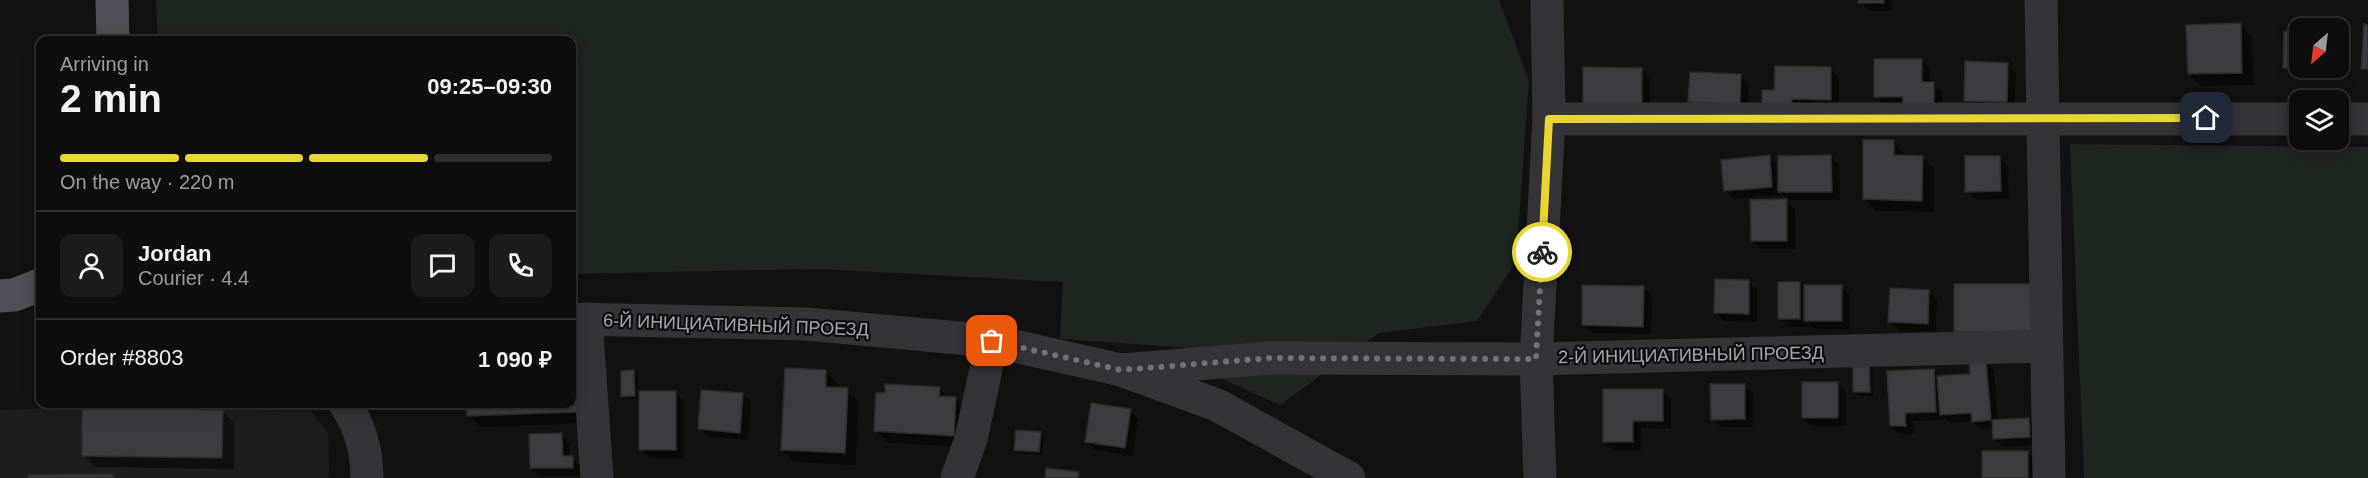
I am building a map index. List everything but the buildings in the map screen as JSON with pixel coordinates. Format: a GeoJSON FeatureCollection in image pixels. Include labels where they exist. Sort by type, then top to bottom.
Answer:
{"type":"FeatureCollection","features":[{"type":"Feature","properties":{"kind":"main road"},"geometry":{"type":"LineString","coordinates":[[112,0],[113,36]]}},
{"type":"Feature","properties":{"kind":"street"},"geometry":{"type":"LineString","coordinates":[[1540,478],[1536,359],[1549,119],[1546,0]]}},
{"type":"Feature","properties":{"kind":"street"},"geometry":{"type":"LineString","coordinates":[[2041,0],[2049,478]]}},
{"type":"Feature","properties":{"kind":"street"},"geometry":{"type":"LineString","coordinates":[[1549,119],[2289,119]]}},
{"type":"Feature","properties":{"kind":"street"},"geometry":{"type":"LineString","coordinates":[[2349,119],[2368,119]]}},
{"type":"Feature","properties":{"kind":"street"},"geometry":{"type":"LineString","coordinates":[[579,319],[597,478]]}},
{"type":"Feature","properties":{"kind":"street","name":"6-Й ИНИЦИАТИВНЫЙ ПРОЕЗД"},"geometry":{"type":"LineString","coordinates":[[579,319],[806,324],[992,341],[1121,370],[1217,405],[1348,478]]}},
{"type":"Feature","properties":{"kind":"street"},"geometry":{"type":"LineString","coordinates":[[957,478],[971,439],[992,341]]}},
{"type":"Feature","properties":{"kind":"street","name":"2-Й ИНИЦИАТИВНЫЙ ПРОЕЗД"},"geometry":{"type":"LineString","coordinates":[[1121,370],[1270,358],[1536,359],[2046,346]]}},
{"type":"Feature","properties":{"kind":"street"},"geometry":{"type":"LineString","coordinates":[[348,408],[357,422],[367,462],[367,478]]}},
{"type":"Feature","properties":{"kind":"shaded area"},"geometry":{"type":"Polygon","coordinates":[[[156,0],[1499,0],[1529,81],[1516,262],[1477,321],[1379,333],[1280,405],[1222,379],[1220,350],[1060,339],[1063,282],[818,269],[576,274],[576,36],[158,36],[156,0]]]}},
{"type":"Feature","properties":{"kind":"shaded area"},"geometry":{"type":"Polygon","coordinates":[[[2070,144],[2289,146],[2289,150],[2349,150],[2349,147],[2368,147],[2368,478],[2084,478],[2070,144]]]}},
{"type":"Feature","properties":{"kind":"shaded area"},"geometry":{"type":"Polygon","coordinates":[[[139,408],[311,411],[328,432],[329,478],[0,478],[0,410],[139,408]]]}},
{"type":"Feature","properties":{"kind":"way so far"},"geometry":{"type":"LineString","coordinates":[[992,341],[1121,370],[1270,358],[1536,359],[1542,252]]}},
{"type":"Feature","properties":{"kind":"route"},"geometry":{"type":"LineString","coordinates":[[1542,252],[1549,119],[2206,118]]}}]}
